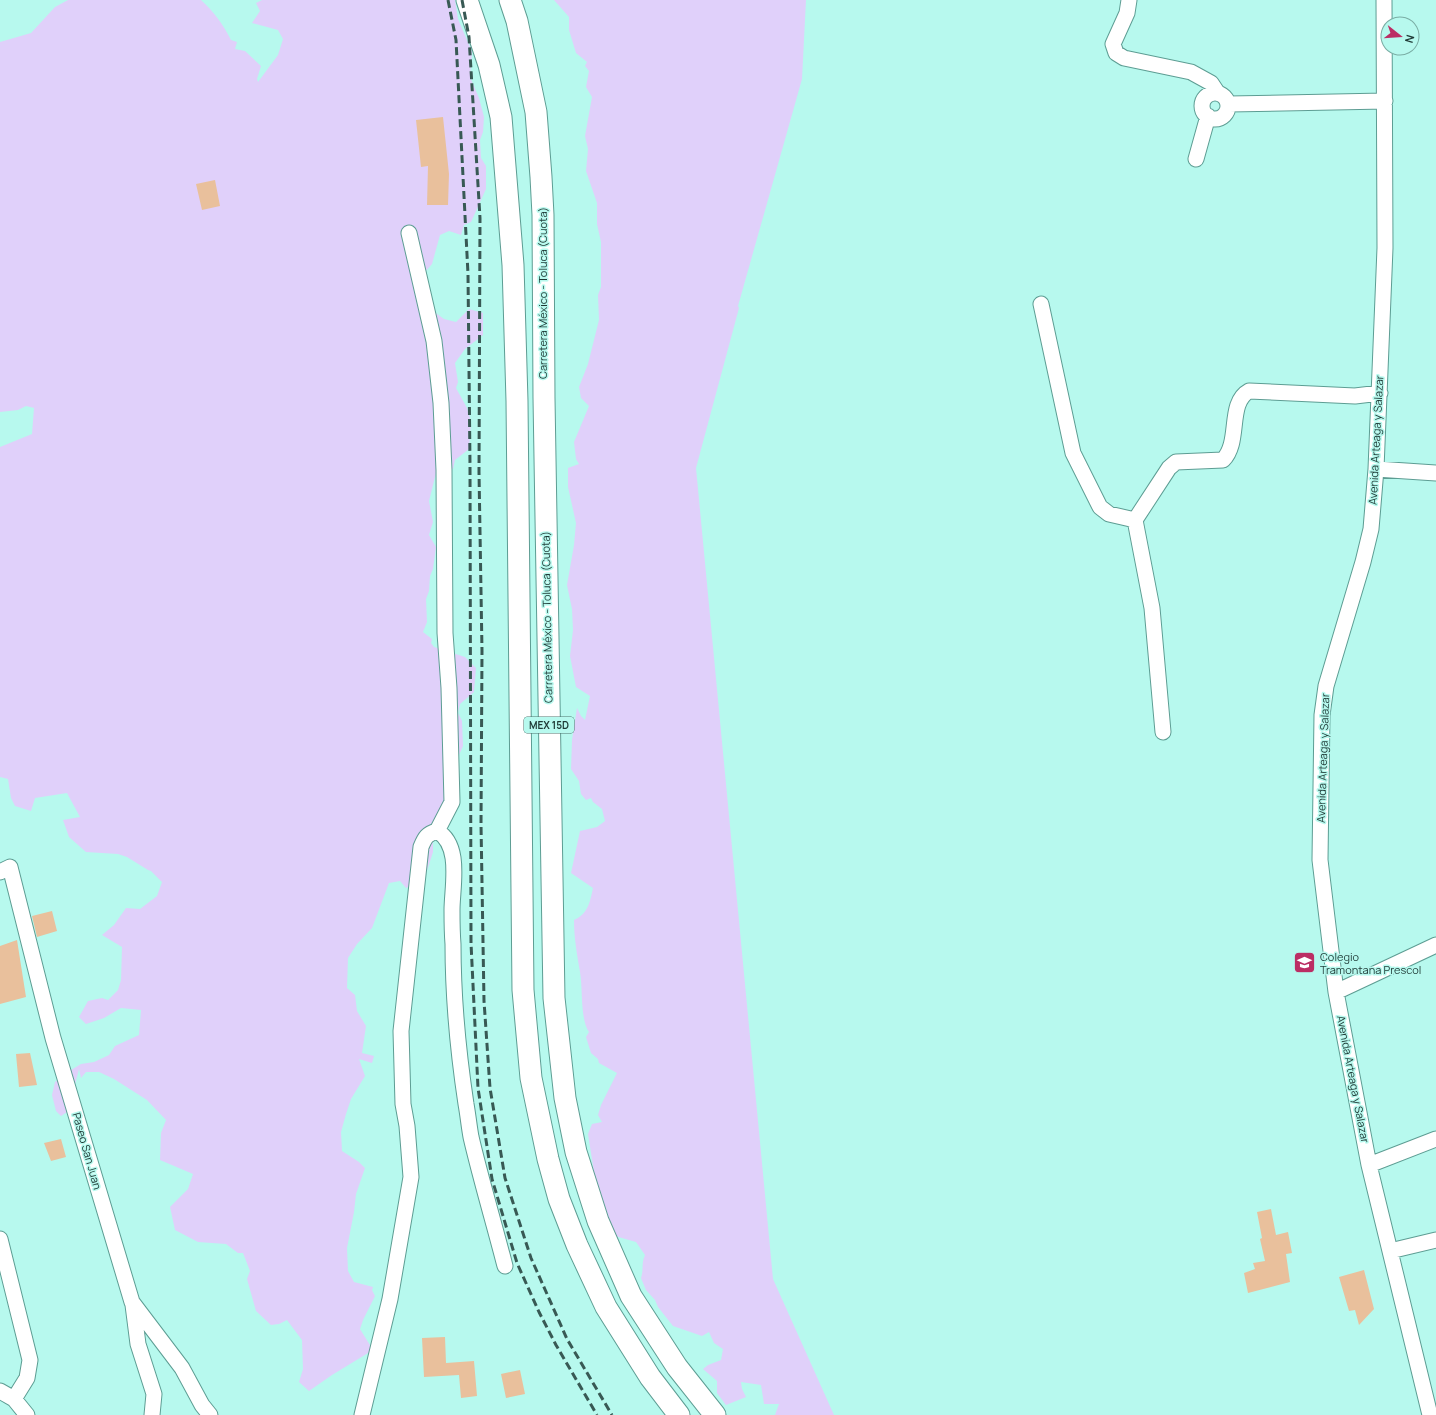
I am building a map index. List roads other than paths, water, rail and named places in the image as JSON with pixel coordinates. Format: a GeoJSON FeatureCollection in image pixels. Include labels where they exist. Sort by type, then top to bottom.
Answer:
{"type":"FeatureCollection","features":[{"type":"Feature","properties":{"kind":"highway","name":"MEX 15D"},"geometry":{"type":"LineString","coordinates":[[467,0],[488,65],[501,117],[513,265],[517,401],[523,990],[531,1078],[548,1159],[559,1199],[577,1246],[606,1307],[650,1377],[679,1415]]}},
{"type":"Feature","properties":{"kind":"highway","name":"Carretera México - Toluca (Cuota)"},"geometry":{"type":"LineString","coordinates":[[510,0],[517,21],[536,112],[542,177],[544,414],[554,998],[565,1098],[576,1152],[598,1221],[631,1296],[677,1367],[715,1415]]}},
{"type":"Feature","properties":{"kind":"street"},"geometry":{"type":"LineString","coordinates":[[1130,0],[1127,13],[1113,44],[1116,53],[1124,58],[1190,72],[1211,83],[1217,92],[1226,97],[1229,104],[1226,113],[1221,118],[1214,119],[1205,114],[1202,108],[1203,101],[1207,95],[1217,92]]}},
{"type":"Feature","properties":{"kind":"street","name":"Avenida Arteaga y Salazar"},"geometry":{"type":"LineString","coordinates":[[1384,0],[1385,248],[1376,469],[1369,536],[1363,562],[1326,686],[1322,715],[1320,860],[1336,992],[1369,1165],[1390,1251],[1431,1404]]}},
{"type":"Feature","properties":{"kind":"street"},"geometry":{"type":"LineString","coordinates":[[1229,104],[1385,101]]}},
{"type":"Feature","properties":{"kind":"street"},"geometry":{"type":"LineString","coordinates":[[1196,159],[1208,116]]}},
{"type":"Feature","properties":{"kind":"street"},"geometry":{"type":"LineString","coordinates":[[409,234],[434,341],[441,403],[444,455],[445,633],[449,688],[452,802],[437,831]]}},
{"type":"Feature","properties":{"kind":"street"},"geometry":{"type":"LineString","coordinates":[[1041,304],[1073,453],[1100,507],[1109,514],[1135,520]]}},
{"type":"Feature","properties":{"kind":"street"},"geometry":{"type":"LineString","coordinates":[[1163,732],[1152,608],[1135,520],[1172,464],[1176,462],[1223,460],[1228,455],[1232,446],[1238,404],[1242,395],[1249,391],[1355,396],[1380,394]]}},
{"type":"Feature","properties":{"kind":"street"},"geometry":{"type":"LineString","coordinates":[[1376,469],[1436,473]]}},
{"type":"Feature","properties":{"kind":"street"},"geometry":{"type":"LineString","coordinates":[[362,1415],[390,1299],[411,1177],[407,1126],[403,1104],[401,1031],[421,847],[424,838],[429,833],[437,831],[444,835],[451,849],[454,865],[452,910],[454,996],[462,1077],[471,1136],[505,1266]]}},
{"type":"Feature","properties":{"kind":"street","name":"Paseo San Juan"},"geometry":{"type":"LineString","coordinates":[[5,869],[53,1038],[132,1302],[182,1368],[202,1405],[210,1415]]}},
{"type":"Feature","properties":{"kind":"street"},"geometry":{"type":"LineString","coordinates":[[1336,992],[1436,945]]}},
{"type":"Feature","properties":{"kind":"street"},"geometry":{"type":"LineString","coordinates":[[1369,1165],[1436,1139]]}},
{"type":"Feature","properties":{"kind":"street"},"geometry":{"type":"LineString","coordinates":[[0,1239],[30,1360],[27,1378],[14,1399]]}},
{"type":"Feature","properties":{"kind":"street"},"geometry":{"type":"LineString","coordinates":[[1390,1251],[1436,1240]]}},
{"type":"Feature","properties":{"kind":"street"},"geometry":{"type":"LineString","coordinates":[[132,1302],[138,1344],[154,1394],[152,1415]]}},
{"type":"Feature","properties":{"kind":"street"},"geometry":{"type":"LineString","coordinates":[[0,1391],[14,1399],[27,1415]]}},
{"type":"Feature","properties":{"kind":"railway"},"geometry":{"type":"LineString","coordinates":[[448,0],[456,40],[468,274],[471,943],[478,1088],[492,1179],[517,1263],[556,1345],[597,1415]]}},
{"type":"Feature","properties":{"kind":"railway"},"geometry":{"type":"LineString","coordinates":[[462,0],[469,37],[480,218],[479,472],[482,651],[481,824],[484,1001],[490,1088],[505,1178],[531,1258],[567,1339],[612,1415]]}},
{"type":"Feature","properties":{"kind":"place","name":"Colegio Tramontana Prescol"},"geometry":{"type":"Point","coordinates":[1304,963]}}]}
